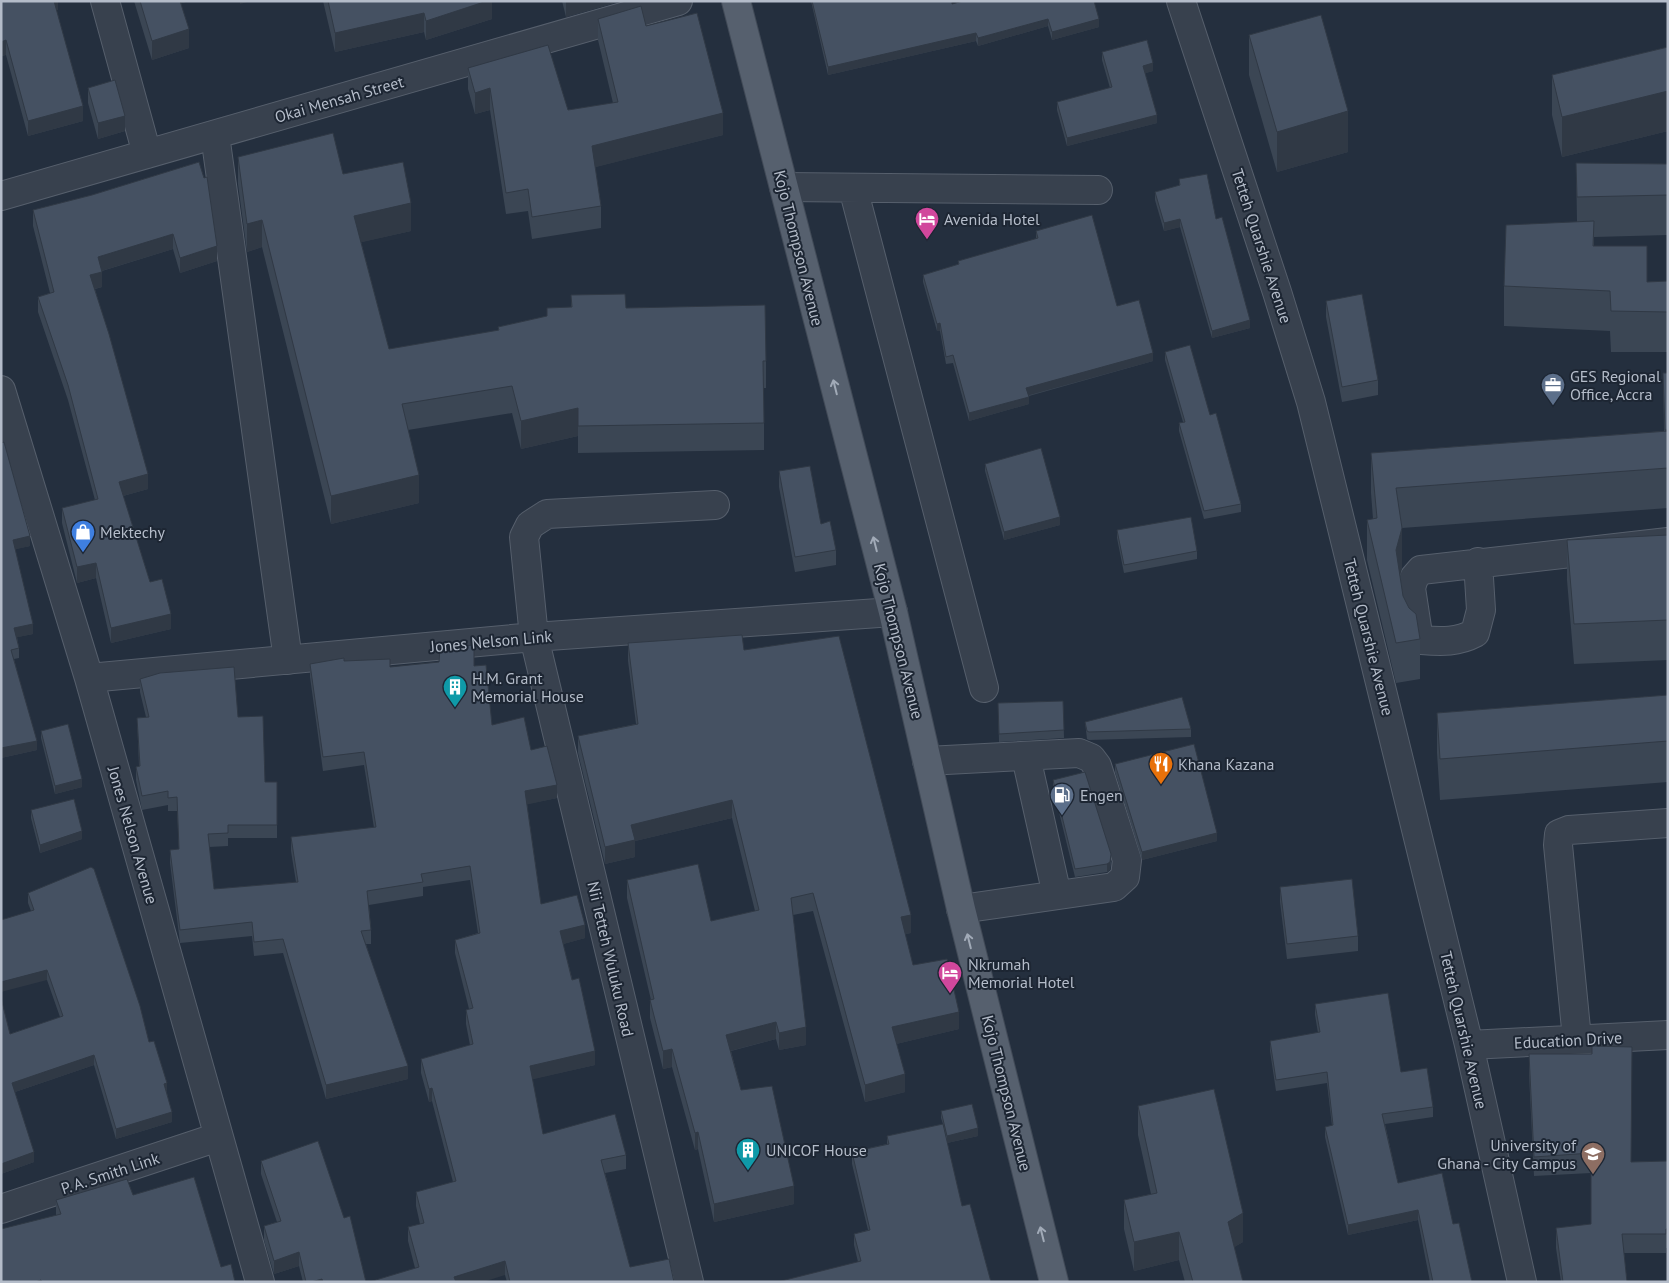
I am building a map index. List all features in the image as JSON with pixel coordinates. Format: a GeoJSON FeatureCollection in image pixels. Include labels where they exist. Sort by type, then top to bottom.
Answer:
{"type":"FeatureCollection","features":[{"type":"Feature","properties":{"kind":"main road","name":"Kojo Thompson Avenue"},"geometry":{"type":"LineString","coordinates":[[736,1],[893,612],[961,909],[1054,1282]]}},
{"type":"Feature","properties":{"kind":"street"},"geometry":{"type":"LineString","coordinates":[[105,1],[146,154]]}},
{"type":"Feature","properties":{"kind":"street","name":"Okai Mensah Street"},"geometry":{"type":"LineString","coordinates":[[1,196],[678,1]]}},
{"type":"Feature","properties":{"kind":"street","name":"Tetteh Quarshie Avenue"},"geometry":{"type":"LineString","coordinates":[[1181,1],[1277,292],[1311,402],[1468,1045],[1522,1282]]}},
{"type":"Feature","properties":{"kind":"street"},"geometry":{"type":"LineString","coordinates":[[215,135],[288,660]]}},
{"type":"Feature","properties":{"kind":"street"},"geometry":{"type":"LineString","coordinates":[[784,187],[1098,190]]}},
{"type":"Feature","properties":{"kind":"street"},"geometry":{"type":"LineString","coordinates":[[853,188],[984,688]]}},
{"type":"Feature","properties":{"kind":"street","name":"Jones Nelson Avenue"},"geometry":{"type":"LineString","coordinates":[[1,390],[89,678],[260,1282]]}},
{"type":"Feature","properties":{"kind":"street","name":"Nii Tetteh Wuluku Road"},"geometry":{"type":"LineString","coordinates":[[689,1282],[534,637],[524,537],[530,525],[547,514],[715,505]]}},
{"type":"Feature","properties":{"kind":"street"},"geometry":{"type":"LineString","coordinates":[[1478,562],[1668,542]]}},
{"type":"Feature","properties":{"kind":"street","name":"Jones Nelson Link"},"geometry":{"type":"LineString","coordinates":[[89,678],[534,637],[893,612]]}},
{"type":"Feature","properties":{"kind":"street"},"geometry":{"type":"LineString","coordinates":[[928,761],[1079,753],[1091,758],[1097,766],[1127,860],[1125,877],[1114,887],[961,909]]}},
{"type":"Feature","properties":{"kind":"street"},"geometry":{"type":"LineString","coordinates":[[1026,756],[1057,895]]}},
{"type":"Feature","properties":{"kind":"street"},"geometry":{"type":"LineString","coordinates":[[1577,1038],[1558,845],[1559,834],[1569,830],[1668,823]]}},
{"type":"Feature","properties":{"kind":"street","name":"Education Drive"},"geometry":{"type":"LineString","coordinates":[[1468,1045],[1577,1038],[1668,1035]]}},
{"type":"Feature","properties":{"kind":"street","name":"P. A. Smith Link"},"geometry":{"type":"LineString","coordinates":[[1,1209],[218,1137]]}},
{"type":"Feature","properties":{"kind":"building"},"geometry":{"type":"Polygon","coordinates":[[[1,1],[54,1],[83,106],[28,121],[6,40],[1,42],[1,1]]]}},
{"type":"Feature","properties":{"kind":"building"},"geometry":{"type":"Polygon","coordinates":[[[140,1],[180,1],[189,29],[152,41],[140,1]]]}},
{"type":"Feature","properties":{"kind":"building"},"geometry":{"type":"Polygon","coordinates":[[[328,1],[487,1],[426,21],[424,13],[335,33],[328,1]]]}},
{"type":"Feature","properties":{"kind":"building"},"geometry":{"type":"Polygon","coordinates":[[[812,1],[952,1],[952,4],[963,1],[1094,1],[1099,19],[1052,32],[1048,19],[978,38],[976,33],[828,67],[812,1]]]}},
{"type":"Feature","properties":{"kind":"building"},"geometry":{"type":"Polygon","coordinates":[[[641,6],[646,26],[697,13],[723,113],[592,146],[601,206],[532,217],[528,189],[506,193],[490,88],[475,93],[468,68],[548,45],[568,110],[618,102],[598,19],[641,6]]]}},
{"type":"Feature","properties":{"kind":"building"},"geometry":{"type":"Polygon","coordinates":[[[1321,15],[1348,111],[1277,132],[1249,35],[1321,15]]]}},
{"type":"Feature","properties":{"kind":"building"},"geometry":{"type":"Polygon","coordinates":[[[1147,40],[1153,63],[1143,66],[1157,115],[1067,138],[1057,102],[1112,87],[1102,52],[1147,40]]]}},
{"type":"Feature","properties":{"kind":"building"},"geometry":{"type":"Polygon","coordinates":[[[1668,47],[1668,91],[1562,117],[1552,75],[1668,47]]]}},
{"type":"Feature","properties":{"kind":"building"},"geometry":{"type":"Polygon","coordinates":[[[115,80],[125,116],[98,123],[88,88],[115,80]]]}},
{"type":"Feature","properties":{"kind":"building"},"geometry":{"type":"Polygon","coordinates":[[[333,133],[343,174],[403,162],[411,203],[354,216],[389,349],[499,330],[498,327],[547,316],[547,308],[572,307],[571,295],[625,294],[626,308],[765,305],[766,361],[763,361],[764,423],[578,426],[578,408],[521,421],[512,386],[402,404],[419,475],[331,496],[262,220],[247,224],[238,157],[333,133]]]}},
{"type":"Feature","properties":{"kind":"building"},"geometry":{"type":"Polygon","coordinates":[[[199,162],[204,178],[207,177],[217,246],[180,258],[173,234],[98,257],[102,272],[90,275],[109,334],[148,474],[119,482],[150,582],[162,579],[171,614],[111,628],[96,563],[77,567],[62,508],[98,499],[68,385],[38,297],[54,292],[33,210],[92,195],[199,162]]]}},
{"type":"Feature","properties":{"kind":"building"},"geometry":{"type":"Polygon","coordinates":[[[1576,163],[1668,164],[1668,195],[1577,197],[1576,163]]]}},
{"type":"Feature","properties":{"kind":"building"},"geometry":{"type":"Polygon","coordinates":[[[1207,174],[1216,219],[1222,217],[1250,320],[1212,331],[1180,219],[1164,223],[1155,192],[1180,185],[1179,179],[1207,174]]]}},
{"type":"Feature","properties":{"kind":"building"},"geometry":{"type":"Polygon","coordinates":[[[1092,215],[1117,306],[1139,300],[1153,353],[1026,388],[1029,397],[969,413],[953,355],[946,357],[940,323],[937,324],[923,275],[959,264],[958,261],[1038,238],[1036,231],[1092,215]]]}},
{"type":"Feature","properties":{"kind":"building"},"geometry":{"type":"Polygon","coordinates":[[[1594,221],[1593,246],[1647,246],[1647,282],[1668,281],[1668,312],[1611,311],[1610,291],[1504,286],[1506,225],[1594,221]]]}},
{"type":"Feature","properties":{"kind":"building"},"geometry":{"type":"Polygon","coordinates":[[[1362,294],[1378,380],[1342,387],[1326,301],[1362,294]]]}},
{"type":"Feature","properties":{"kind":"building"},"geometry":{"type":"Polygon","coordinates":[[[1190,345],[1210,415],[1216,413],[1241,504],[1204,511],[1179,423],[1185,422],[1165,352],[1190,345]]]}},
{"type":"Feature","properties":{"kind":"building"},"geometry":{"type":"Polygon","coordinates":[[[1663,373],[1668,373],[1668,430],[1665,430],[1663,373]]]}},
{"type":"Feature","properties":{"kind":"building"},"geometry":{"type":"Polygon","coordinates":[[[1668,431],[1668,468],[1396,488],[1402,528],[1396,550],[1403,596],[1409,608],[1416,614],[1420,639],[1396,643],[1367,520],[1377,518],[1371,453],[1668,431]]]}},
{"type":"Feature","properties":{"kind":"building"},"geometry":{"type":"Polygon","coordinates":[[[4,442],[30,536],[13,540],[33,624],[14,628],[19,648],[11,650],[37,741],[1,748],[1,443],[4,442]]]}},
{"type":"Feature","properties":{"kind":"building"},"geometry":{"type":"Polygon","coordinates":[[[1041,448],[1060,517],[1004,532],[985,464],[1041,448]]]}},
{"type":"Feature","properties":{"kind":"building"},"geometry":{"type":"Polygon","coordinates":[[[810,466],[821,524],[830,521],[836,550],[795,557],[779,471],[810,466]]]}},
{"type":"Feature","properties":{"kind":"building"},"geometry":{"type":"Polygon","coordinates":[[[1191,517],[1197,551],[1124,565],[1117,530],[1191,517]]]}},
{"type":"Feature","properties":{"kind":"building"},"geometry":{"type":"Polygon","coordinates":[[[1668,535],[1668,620],[1574,624],[1567,540],[1668,535]]]}},
{"type":"Feature","properties":{"kind":"building"},"geometry":{"type":"Polygon","coordinates":[[[742,635],[744,650],[839,636],[911,915],[901,917],[913,965],[947,959],[959,1012],[892,1027],[905,1074],[865,1085],[813,893],[791,898],[806,1027],[779,1033],[776,1022],[726,1035],[741,1090],[772,1086],[794,1186],[714,1204],[698,1132],[695,1133],[672,1049],[663,1051],[650,1000],[654,999],[627,880],[698,864],[711,921],[759,910],[732,800],[631,825],[635,840],[605,847],[578,736],[638,724],[628,643],[742,635]]]}},
{"type":"Feature","properties":{"kind":"building"},"geometry":{"type":"Polygon","coordinates":[[[474,645],[474,666],[486,665],[492,725],[524,717],[531,750],[547,746],[557,785],[525,791],[541,904],[577,895],[585,925],[560,931],[572,980],[579,978],[595,1051],[530,1066],[543,1134],[615,1114],[626,1155],[601,1160],[630,1267],[669,1259],[674,1282],[510,1282],[505,1261],[454,1277],[456,1282],[369,1282],[419,1267],[408,1227],[424,1223],[416,1192],[456,1181],[432,1088],[429,1089],[421,1059],[473,1044],[466,1010],[473,1008],[455,940],[480,933],[470,866],[421,874],[423,882],[367,891],[371,930],[361,931],[408,1066],[326,1085],[283,939],[254,942],[252,922],[180,930],[170,850],[179,849],[177,797],[168,798],[168,791],[142,796],[136,767],[140,766],[137,718],[149,717],[140,679],[160,673],[234,667],[238,717],[263,716],[265,782],[277,782],[277,825],[228,825],[228,833],[208,834],[214,889],[298,882],[291,837],[376,827],[364,752],[323,757],[310,664],[344,658],[344,661],[390,659],[390,667],[439,662],[440,648],[474,645]]]}},
{"type":"Feature","properties":{"kind":"building"},"geometry":{"type":"Polygon","coordinates":[[[1668,695],[1668,741],[1440,759],[1437,713],[1668,695]]]}},
{"type":"Feature","properties":{"kind":"building"},"geometry":{"type":"Polygon","coordinates":[[[1182,697],[1191,729],[1087,731],[1085,722],[1182,697]]]}},
{"type":"Feature","properties":{"kind":"building"},"geometry":{"type":"Polygon","coordinates":[[[1063,701],[1064,730],[999,734],[998,703],[1063,701]]]}},
{"type":"Feature","properties":{"kind":"building"},"geometry":{"type":"Polygon","coordinates":[[[68,724],[82,779],[55,786],[41,731],[68,724]]]}},
{"type":"Feature","properties":{"kind":"building"},"geometry":{"type":"Polygon","coordinates":[[[1194,744],[1217,833],[1142,852],[1115,764],[1194,744]]]}},
{"type":"Feature","properties":{"kind":"building"},"geometry":{"type":"Polygon","coordinates":[[[1085,772],[1111,854],[1110,862],[1107,864],[1075,869],[1053,780],[1085,772]]]}},
{"type":"Feature","properties":{"kind":"building"},"geometry":{"type":"Polygon","coordinates":[[[74,799],[82,831],[40,845],[31,810],[74,799]]]}},
{"type":"Feature","properties":{"kind":"building"},"geometry":{"type":"Polygon","coordinates":[[[91,867],[94,869],[140,1006],[149,1042],[154,1041],[167,1083],[164,1084],[172,1112],[116,1129],[94,1055],[12,1083],[34,1152],[1,1164],[1,998],[10,1034],[63,1016],[47,970],[1,982],[1,920],[34,910],[28,893],[91,867]]]}},
{"type":"Feature","properties":{"kind":"building"},"geometry":{"type":"Polygon","coordinates":[[[1352,879],[1358,936],[1287,944],[1280,887],[1352,879]]]}},
{"type":"Feature","properties":{"kind":"building"},"geometry":{"type":"Polygon","coordinates":[[[1388,993],[1401,1072],[1427,1068],[1433,1107],[1382,1114],[1398,1183],[1442,1173],[1453,1224],[1459,1223],[1472,1282],[1433,1282],[1418,1210],[1348,1225],[1325,1127],[1333,1125],[1327,1072],[1276,1080],[1270,1041],[1320,1032],[1315,1004],[1388,993]]]}},
{"type":"Feature","properties":{"kind":"building"},"geometry":{"type":"Polygon","coordinates":[[[1592,1046],[1632,1047],[1631,1162],[1668,1161],[1668,1229],[1666,1229],[1666,1234],[1622,1234],[1627,1282],[1563,1282],[1556,1228],[1591,1224],[1591,1153],[1534,1157],[1529,1054],[1592,1054],[1592,1046]]]}},
{"type":"Feature","properties":{"kind":"building"},"geometry":{"type":"Polygon","coordinates":[[[1214,1089],[1243,1213],[1228,1222],[1243,1282],[1193,1282],[1179,1232],[1134,1242],[1124,1200],[1157,1193],[1138,1106],[1214,1089]]]}},
{"type":"Feature","properties":{"kind":"building"},"geometry":{"type":"Polygon","coordinates":[[[972,1104],[978,1128],[947,1136],[941,1111],[972,1104]]]}},
{"type":"Feature","properties":{"kind":"building"},"geometry":{"type":"Polygon","coordinates":[[[943,1124],[962,1206],[970,1204],[991,1282],[777,1282],[861,1261],[854,1234],[870,1230],[852,1152],[889,1144],[887,1136],[943,1124]]]}},
{"type":"Feature","properties":{"kind":"building"},"geometry":{"type":"Polygon","coordinates":[[[318,1141],[344,1218],[350,1216],[366,1282],[323,1282],[322,1279],[306,1282],[299,1252],[274,1261],[264,1226],[281,1221],[261,1161],[318,1141]]]}},
{"type":"Feature","properties":{"kind":"building"},"geometry":{"type":"Polygon","coordinates":[[[194,1177],[221,1267],[231,1264],[235,1282],[42,1282],[41,1280],[35,1282],[1,1282],[1,1229],[61,1214],[56,1200],[127,1179],[133,1195],[194,1177]]]}},
{"type":"Feature","properties":{"kind":"place","name":"Avenida Hotel"},"geometry":{"type":"Point","coordinates":[927,240]}},
{"type":"Feature","properties":{"kind":"place","name":"GES Regional Office, Accra"},"geometry":{"type":"Point","coordinates":[1553,406]}},
{"type":"Feature","properties":{"kind":"place","name":"Mektechy"},"geometry":{"type":"Point","coordinates":[83,553]}},
{"type":"Feature","properties":{"kind":"place","name":"H.M. Grant Memorial House"},"geometry":{"type":"Point","coordinates":[455,708]}},
{"type":"Feature","properties":{"kind":"place","name":"Khana Kazana"},"geometry":{"type":"Point","coordinates":[1161,785]}},
{"type":"Feature","properties":{"kind":"place","name":"Engen"},"geometry":{"type":"Point","coordinates":[1062,816]}},
{"type":"Feature","properties":{"kind":"place","name":"Nkrumah Memorial Hotel"},"geometry":{"type":"Point","coordinates":[950,994]}},
{"type":"Feature","properties":{"kind":"place","name":"UNICOF House"},"geometry":{"type":"Point","coordinates":[748,1171]}},
{"type":"Feature","properties":{"kind":"place","name":"University of Ghana - City Campus"},"geometry":{"type":"Point","coordinates":[1593,1175]}}]}
